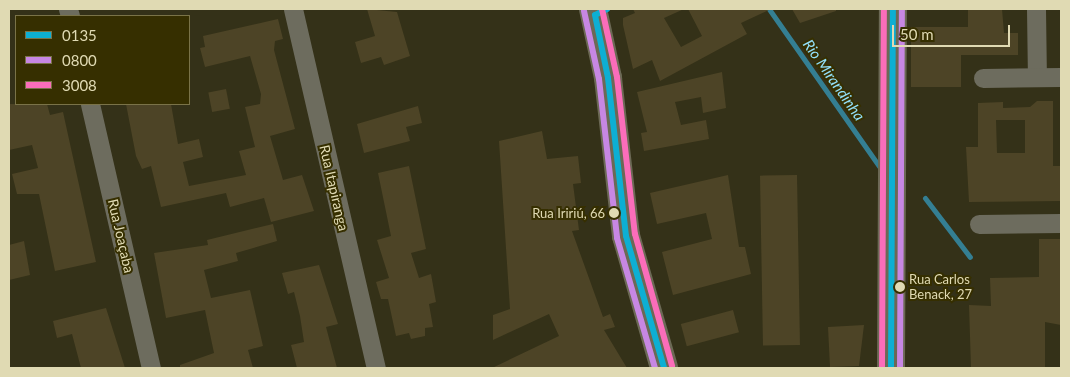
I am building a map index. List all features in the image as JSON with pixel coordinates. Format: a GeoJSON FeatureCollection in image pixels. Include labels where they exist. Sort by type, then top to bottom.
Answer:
{"type":"FeatureCollection","features":[{"type":"Feature","properties":{"kind":"main road"},"geometry":{"type":"LineString","coordinates":[[593,9],[608,78],[626,236],[664,368]]}},
{"type":"Feature","properties":{"kind":"main road"},"geometry":{"type":"LineString","coordinates":[[892,368],[893,9]]}},
{"type":"Feature","properties":{"kind":"street","name":"Rua Itapiranga"},"geometry":{"type":"LineString","coordinates":[[293,9],[376,368]]}},
{"type":"Feature","properties":{"kind":"street"},"geometry":{"type":"LineString","coordinates":[[1036,9],[1037,78]]}},
{"type":"Feature","properties":{"kind":"street"},"geometry":{"type":"LineString","coordinates":[[983,78],[1061,78]]}},
{"type":"Feature","properties":{"kind":"street","name":"Rua Joaçaba"},"geometry":{"type":"LineString","coordinates":[[90,105],[151,368]]}},
{"type":"Feature","properties":{"kind":"street"},"geometry":{"type":"LineString","coordinates":[[979,224],[1061,224]]}},
{"type":"Feature","properties":{"kind":"building"},"geometry":{"type":"Polygon","coordinates":[[[367,9],[397,12],[410,56],[384,65],[381,57],[361,63],[355,42],[375,36],[367,9]]]}},
{"type":"Feature","properties":{"kind":"building"},"geometry":{"type":"Polygon","coordinates":[[[633,9],[684,9],[664,18],[681,47],[702,36],[688,9],[771,9],[741,23],[747,34],[660,81],[652,60],[633,69],[623,18],[635,13],[633,9]]]}},
{"type":"Feature","properties":{"kind":"building"},"geometry":{"type":"Polygon","coordinates":[[[792,9],[836,9],[836,11],[800,23],[792,9]]]}},
{"type":"Feature","properties":{"kind":"building"},"geometry":{"type":"Polygon","coordinates":[[[968,9],[1002,9],[1004,33],[1018,33],[1018,55],[961,55],[961,87],[911,87],[911,27],[968,27],[968,9]]]}},
{"type":"Feature","properties":{"kind":"building"},"geometry":{"type":"Polygon","coordinates":[[[278,19],[283,39],[275,41],[274,50],[295,129],[270,136],[283,180],[302,175],[314,211],[271,222],[264,198],[230,207],[226,193],[161,207],[151,166],[142,169],[136,156],[126,105],[171,105],[178,144],[199,139],[203,157],[183,162],[189,186],[246,175],[239,151],[255,147],[245,107],[260,104],[261,94],[250,56],[205,67],[200,48],[205,47],[203,36],[278,19]]]}},
{"type":"Feature","properties":{"kind":"building"},"geometry":{"type":"Polygon","coordinates":[[[722,72],[726,108],[703,113],[701,97],[675,102],[681,125],[706,120],[709,139],[644,151],[641,133],[647,132],[637,92],[722,72]]]}},
{"type":"Feature","properties":{"kind":"building"},"geometry":{"type":"Polygon","coordinates":[[[226,89],[230,109],[212,112],[208,92],[226,89]]]}},
{"type":"Feature","properties":{"kind":"building"},"geometry":{"type":"Polygon","coordinates":[[[1037,101],[1053,101],[1053,166],[1061,166],[1061,201],[969,202],[966,147],[978,147],[978,103],[1003,102],[1003,108],[1030,107],[1037,101]],[[996,120],[997,153],[1025,153],[1025,120],[996,120]]]}},
{"type":"Feature","properties":{"kind":"building"},"geometry":{"type":"Polygon","coordinates":[[[9,104],[47,105],[50,115],[63,112],[96,262],[55,271],[39,194],[17,194],[12,174],[38,168],[32,145],[9,150],[9,104]]]}},
{"type":"Feature","properties":{"kind":"building"},"geometry":{"type":"Polygon","coordinates":[[[418,106],[422,123],[406,127],[410,141],[364,153],[357,124],[418,106]]]}},
{"type":"Feature","properties":{"kind":"building"},"geometry":{"type":"Polygon","coordinates":[[[542,131],[547,159],[578,156],[581,183],[573,184],[579,230],[572,231],[603,317],[610,314],[615,327],[604,330],[627,368],[492,368],[559,336],[549,314],[493,340],[493,315],[510,309],[499,141],[542,131]]]}},
{"type":"Feature","properties":{"kind":"building"},"geometry":{"type":"Polygon","coordinates":[[[409,166],[426,249],[411,253],[419,278],[431,274],[436,302],[429,304],[433,327],[425,328],[425,336],[411,339],[409,333],[396,336],[388,299],[381,299],[376,282],[389,278],[377,240],[391,236],[378,173],[409,166]]]}},
{"type":"Feature","properties":{"kind":"building"},"geometry":{"type":"Polygon","coordinates":[[[728,175],[739,247],[745,247],[751,274],[673,295],[662,252],[712,239],[706,213],[657,224],[650,193],[728,175]]]}},
{"type":"Feature","properties":{"kind":"building"},"geometry":{"type":"Polygon","coordinates":[[[797,175],[800,345],[763,346],[760,176],[797,175]]]}},
{"type":"Feature","properties":{"kind":"building"},"geometry":{"type":"Polygon","coordinates":[[[273,224],[277,241],[236,253],[238,261],[204,270],[211,298],[250,290],[263,346],[248,350],[253,368],[180,368],[180,365],[214,353],[205,310],[166,318],[154,253],[208,245],[207,240],[273,224]]]}},
{"type":"Feature","properties":{"kind":"building"},"geometry":{"type":"Polygon","coordinates":[[[1039,239],[1061,239],[1061,325],[1045,322],[1045,368],[971,368],[969,305],[991,306],[990,278],[1039,277],[1039,239]]]}},
{"type":"Feature","properties":{"kind":"building"},"geometry":{"type":"Polygon","coordinates":[[[24,241],[30,275],[9,280],[9,245],[24,241]]]}},
{"type":"Feature","properties":{"kind":"building"},"geometry":{"type":"Polygon","coordinates":[[[319,265],[338,324],[326,327],[337,368],[297,368],[291,345],[304,342],[300,316],[294,292],[288,294],[282,273],[319,265]]]}},
{"type":"Feature","properties":{"kind":"building"},"geometry":{"type":"Polygon","coordinates":[[[106,308],[125,368],[81,368],[72,334],[57,338],[53,321],[106,308]]]}},
{"type":"Feature","properties":{"kind":"building"},"geometry":{"type":"Polygon","coordinates":[[[733,310],[739,332],[687,346],[681,324],[733,310]]]}},
{"type":"Feature","properties":{"kind":"building"},"geometry":{"type":"Polygon","coordinates":[[[864,325],[859,366],[830,367],[828,327],[864,325]]]}},
{"type":"Feature","properties":{"kind":"waterway","name":"Rio Mirandinha"},"geometry":{"type":"LineString","coordinates":[[769,9],[879,166]]}},
{"type":"Feature","properties":{"kind":"waterway","name":"Rio Mirandinha"},"geometry":{"type":"LineString","coordinates":[[925,198],[970,257]]}},
{"type":"Feature","properties":{"kind":"transit line","name":"3008"},"geometry":{"type":"LineString","coordinates":[[602,9],[617,77],[635,234],[672,366]]}},
{"type":"Feature","properties":{"kind":"transit line","name":"0135"},"geometry":{"type":"LineString","coordinates":[[607,9],[595,15],[608,78],[626,236],[664,368]]}},
{"type":"Feature","properties":{"kind":"transit line","name":"3008"},"geometry":{"type":"LineString","coordinates":[[882,368],[884,9]]}},
{"type":"Feature","properties":{"kind":"transit line","name":"0135"},"geometry":{"type":"LineString","coordinates":[[891,368],[893,9]]}},
{"type":"Feature","properties":{"kind":"transit line","name":"0800"},"geometry":{"type":"LineString","coordinates":[[900,368],[902,9]]}},
{"type":"Feature","properties":{"kind":"transit line","name":"0800"},"geometry":{"type":"LineString","coordinates":[[584,11],[599,79],[617,238],[655,368]]}},
{"type":"Feature","properties":{"kind":"place","name":"Rua Iririú, 66"},"geometry":{"type":"Point","coordinates":[614,213]}},
{"type":"Feature","properties":{"kind":"place","name":"Rua Carlos Benack, 27"},"geometry":{"type":"Point","coordinates":[900,287]}}]}
